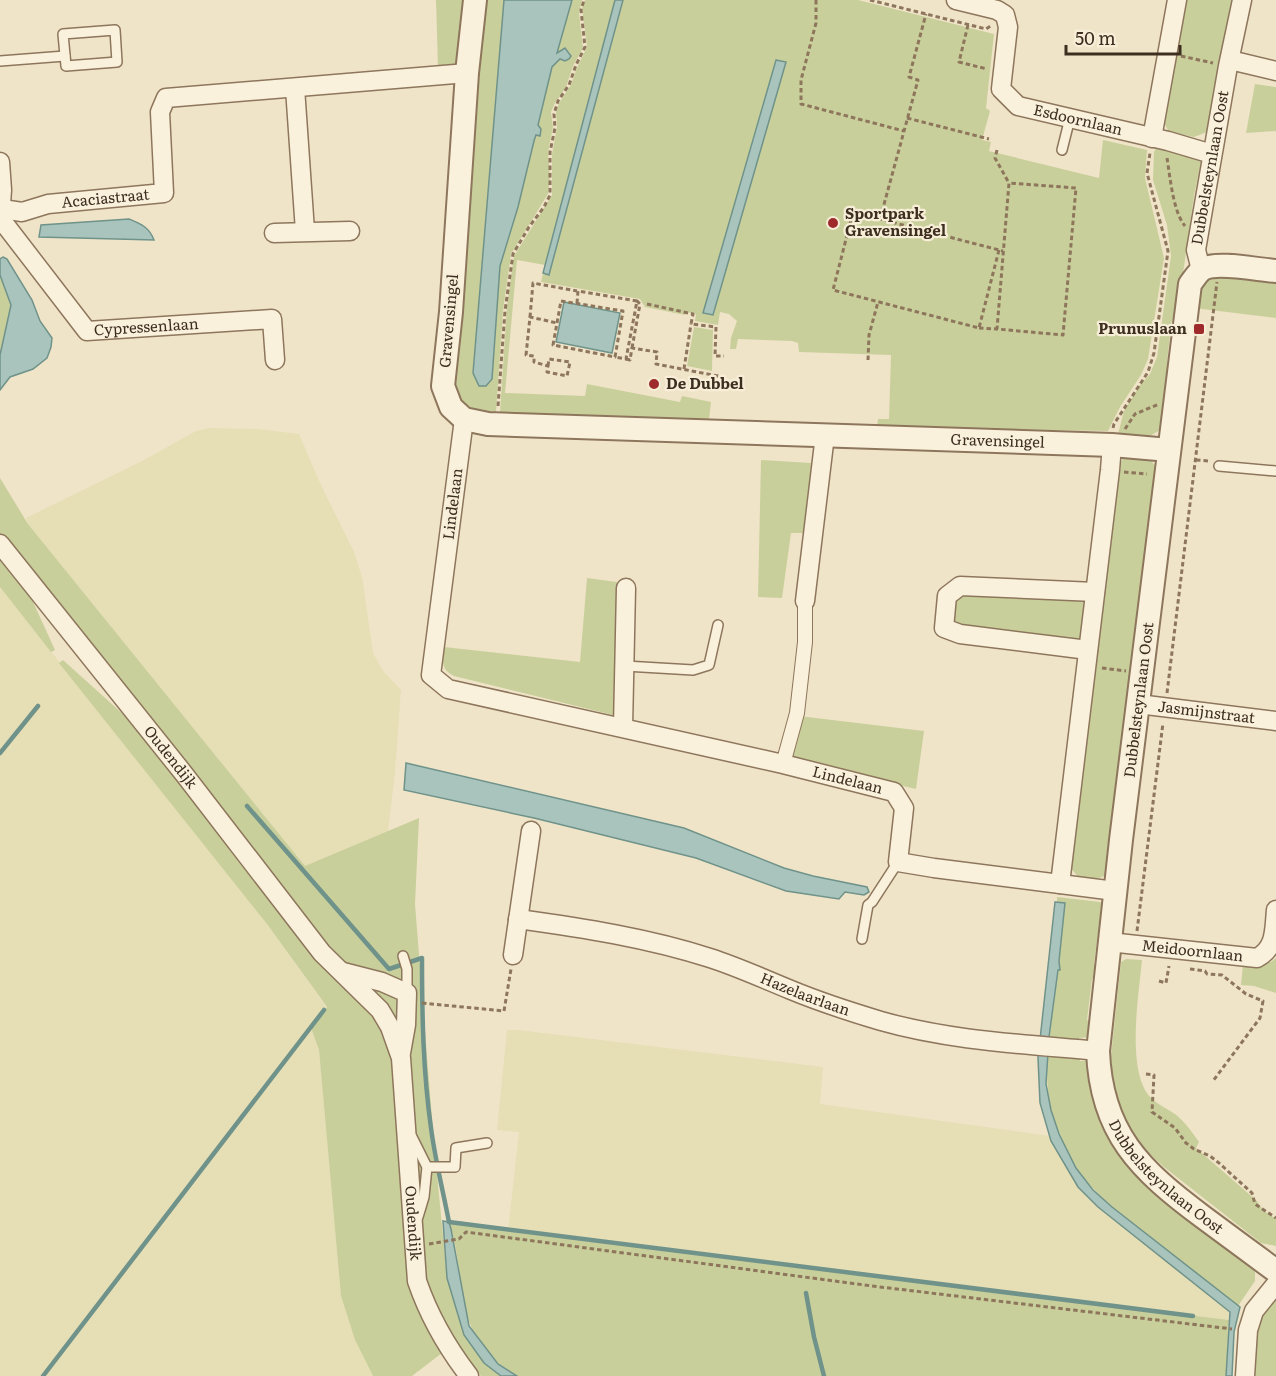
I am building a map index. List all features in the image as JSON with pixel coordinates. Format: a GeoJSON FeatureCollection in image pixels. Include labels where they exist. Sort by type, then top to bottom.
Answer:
{"type":"FeatureCollection","features":[{"type":"Feature","properties":{"kind":"street","name":"Gravensingel"},"geometry":{"type":"LineString","coordinates":[[475,0],[467,73],[451,312],[443,386],[451,408],[464,419],[497,424],[1112,445],[1169,450]]}},
{"type":"Feature","properties":{"kind":"street","name":"Esdoornlaan"},"geometry":{"type":"LineString","coordinates":[[956,0],[997,10],[1005,15],[1008,27],[1001,89],[1018,106],[1212,154]]}},
{"type":"Feature","properties":{"kind":"street"},"geometry":{"type":"LineString","coordinates":[[1160,140],[1168,54],[1177,0]]}},
{"type":"Feature","properties":{"kind":"street","name":"Dubbelsteynlaan Oost"},"geometry":{"type":"LineString","coordinates":[[1242,0],[1196,250],[1210,268],[1190,284],[1115,891],[1098,1051],[1099,1076],[1111,1119],[1128,1149],[1164,1188],[1276,1271]]}},
{"type":"Feature","properties":{"kind":"street"},"geometry":{"type":"LineString","coordinates":[[1229,63],[1276,71]]}},
{"type":"Feature","properties":{"kind":"street","name":"Acaciastraat"},"geometry":{"type":"LineString","coordinates":[[1,215],[22,212],[48,204],[164,193],[160,112],[166,98],[467,73]]}},
{"type":"Feature","properties":{"kind":"street"},"geometry":{"type":"LineString","coordinates":[[295,88],[305,231]]}},
{"type":"Feature","properties":{"kind":"street"},"geometry":{"type":"LineString","coordinates":[[0,162],[1,215]]}},
{"type":"Feature","properties":{"kind":"street","name":"Cypressenlaan"},"geometry":{"type":"LineString","coordinates":[[1,215],[87,331],[273,319],[275,360]]}},
{"type":"Feature","properties":{"kind":"street"},"geometry":{"type":"LineString","coordinates":[[274,233],[350,231]]}},
{"type":"Feature","properties":{"kind":"street"},"geometry":{"type":"LineString","coordinates":[[1210,268],[1276,271]]}},
{"type":"Feature","properties":{"kind":"street","name":"Lindelaan"},"geometry":{"type":"LineString","coordinates":[[464,419],[430,675],[448,689],[783,764],[894,792],[904,808],[898,862]]}},
{"type":"Feature","properties":{"kind":"street"},"geometry":{"type":"LineString","coordinates":[[783,764],[796,713],[805,642],[805,601],[825,435]]}},
{"type":"Feature","properties":{"kind":"street"},"geometry":{"type":"LineString","coordinates":[[1060,884],[1112,445]]}},
{"type":"Feature","properties":{"kind":"street","name":"Oudendijk"},"geometry":{"type":"LineString","coordinates":[[0,544],[184,774],[315,945],[380,1010],[390,1027],[400,1058]]}},
{"type":"Feature","properties":{"kind":"street"},"geometry":{"type":"LineString","coordinates":[[1087,658],[960,634],[944,627],[947,596],[960,586],[1095,592]]}},
{"type":"Feature","properties":{"kind":"street"},"geometry":{"type":"LineString","coordinates":[[622,727],[626,588]]}},
{"type":"Feature","properties":{"kind":"street","name":"Jasmijnstraat"},"geometry":{"type":"LineString","coordinates":[[1138,704],[1276,721]]}},
{"type":"Feature","properties":{"kind":"street"},"geometry":{"type":"LineString","coordinates":[[513,955],[531,831]]}},
{"type":"Feature","properties":{"kind":"street"},"geometry":{"type":"LineString","coordinates":[[898,862],[1115,891]]}},
{"type":"Feature","properties":{"kind":"street","name":"Meidoornlaan"},"geometry":{"type":"LineString","coordinates":[[1109,942],[1257,958],[1266,954],[1272,945],[1276,910]]}},
{"type":"Feature","properties":{"kind":"street","name":"Hazelaarlaan"},"geometry":{"type":"LineString","coordinates":[[518,919],[671,946],[711,958],[791,990],[882,1022],[931,1033],[1098,1051]]}},
{"type":"Feature","properties":{"kind":"street"},"geometry":{"type":"LineString","coordinates":[[340,971],[381,981],[407,993]]}},
{"type":"Feature","properties":{"kind":"street","name":"Oudendijk"},"geometry":{"type":"LineString","coordinates":[[407,993],[400,1058],[417,1281],[424,1303],[449,1351],[469,1376]]}},
{"type":"Feature","properties":{"kind":"street"},"geometry":{"type":"LineString","coordinates":[[1245,1376],[1248,1330],[1254,1311],[1276,1284]]}},
{"type":"Feature","properties":{"kind":"lane"},"geometry":{"type":"LineString","coordinates":[[115,30],[117,62],[66,66],[65,56],[63,34],[115,30]]}},
{"type":"Feature","properties":{"kind":"lane"},"geometry":{"type":"LineString","coordinates":[[0,61],[65,56]]}},
{"type":"Feature","properties":{"kind":"lane"},"geometry":{"type":"LineString","coordinates":[[1062,150],[1070,118]]}},
{"type":"Feature","properties":{"kind":"lane"},"geometry":{"type":"LineString","coordinates":[[1219,466],[1276,471]]}},
{"type":"Feature","properties":{"kind":"lane"},"geometry":{"type":"LineString","coordinates":[[625,666],[693,670],[709,665],[718,625]]}},
{"type":"Feature","properties":{"kind":"lane"},"geometry":{"type":"LineString","coordinates":[[862,939],[868,905],[898,862]]}},
{"type":"Feature","properties":{"kind":"lane"},"geometry":{"type":"LineString","coordinates":[[403,956],[407,993]]}},
{"type":"Feature","properties":{"kind":"lane"},"geometry":{"type":"LineString","coordinates":[[405,1124],[434,1167]]}},
{"type":"Feature","properties":{"kind":"lane"},"geometry":{"type":"LineString","coordinates":[[434,1167],[455,1167],[456,1148],[486,1143]]}},
{"type":"Feature","properties":{"kind":"lane"},"geometry":{"type":"LineString","coordinates":[[414,1231],[434,1167]]}},
{"type":"Feature","properties":{"kind":"path"},"geometry":{"type":"LineString","coordinates":[[497,424],[505,311],[513,254],[550,195],[550,152],[555,128],[554,114],[558,101],[569,85],[572,73],[585,47],[581,10],[584,0]]}},
{"type":"Feature","properties":{"kind":"path"},"geometry":{"type":"LineString","coordinates":[[816,0],[816,23],[801,80],[801,104],[904,131]]}},
{"type":"Feature","properties":{"kind":"path"},"geometry":{"type":"LineString","coordinates":[[870,0],[986,29]]}},
{"type":"Feature","properties":{"kind":"path"},"geometry":{"type":"LineString","coordinates":[[880,219],[918,80],[909,77],[926,14]]}},
{"type":"Feature","properties":{"kind":"path"},"geometry":{"type":"LineString","coordinates":[[968,25],[959,62],[994,71]]}},
{"type":"Feature","properties":{"kind":"path"},"geometry":{"type":"LineString","coordinates":[[1168,54],[1229,63]]}},
{"type":"Feature","properties":{"kind":"path"},"geometry":{"type":"LineString","coordinates":[[907,118],[989,140]]}},
{"type":"Feature","properties":{"kind":"path"},"geometry":{"type":"LineString","coordinates":[[1160,140],[1166,155],[1182,223],[1198,236]]}},
{"type":"Feature","properties":{"kind":"path"},"geometry":{"type":"LineString","coordinates":[[1112,445],[1114,424],[1136,387],[1148,372],[1154,353],[1168,251],[1147,172],[1160,140]]}},
{"type":"Feature","properties":{"kind":"path"},"geometry":{"type":"LineString","coordinates":[[997,150],[995,158],[1009,183],[1001,251],[997,329]]}},
{"type":"Feature","properties":{"kind":"path"},"geometry":{"type":"LineString","coordinates":[[1001,251],[854,212],[833,290],[979,328],[1063,335],[1076,188],[1009,183]]}},
{"type":"Feature","properties":{"kind":"path"},"geometry":{"type":"LineString","coordinates":[[979,328],[1001,251]]}},
{"type":"Feature","properties":{"kind":"path","name":"Dubbelsteynlaan Oost"},"geometry":{"type":"LineString","coordinates":[[1135,944],[1165,708],[1210,268]]}},
{"type":"Feature","properties":{"kind":"path"},"geometry":{"type":"LineString","coordinates":[[548,366],[534,362],[534,356],[526,355],[533,283],[637,301]]}},
{"type":"Feature","properties":{"kind":"path"},"geometry":{"type":"LineString","coordinates":[[577,304],[578,291]]}},
{"type":"Feature","properties":{"kind":"path"},"geometry":{"type":"LineString","coordinates":[[615,357],[623,311],[561,301],[553,345],[630,360],[640,304],[637,301]]}},
{"type":"Feature","properties":{"kind":"path"},"geometry":{"type":"LineString","coordinates":[[626,359],[637,301]]}},
{"type":"Feature","properties":{"kind":"path"},"geometry":{"type":"LineString","coordinates":[[868,360],[869,335],[878,302]]}},
{"type":"Feature","properties":{"kind":"path"},"geometry":{"type":"LineString","coordinates":[[647,304],[693,314],[684,370]]}},
{"type":"Feature","properties":{"kind":"path"},"geometry":{"type":"LineString","coordinates":[[530,317],[557,323]]}},
{"type":"Feature","properties":{"kind":"path"},"geometry":{"type":"LineString","coordinates":[[691,324],[716,327],[715,356],[724,356]]}},
{"type":"Feature","properties":{"kind":"path"},"geometry":{"type":"LineString","coordinates":[[632,348],[657,352],[656,364],[723,377]]}},
{"type":"Feature","properties":{"kind":"path"},"geometry":{"type":"LineString","coordinates":[[549,359],[570,362],[567,376],[547,372],[548,366],[549,359]]}},
{"type":"Feature","properties":{"kind":"path"},"geometry":{"type":"LineString","coordinates":[[1087,658],[1142,673]]}},
{"type":"Feature","properties":{"kind":"path"},"geometry":{"type":"LineString","coordinates":[[429,1004],[504,1011],[513,955]]}},
{"type":"Feature","properties":{"kind":"path"},"geometry":{"type":"LineString","coordinates":[[1158,981],[1166,983],[1168,966],[1177,967]]}},
{"type":"Feature","properties":{"kind":"path"},"geometry":{"type":"LineString","coordinates":[[1186,968],[1205,971],[1208,975],[1222,975],[1246,994],[1263,1000],[1260,1018],[1213,1081]]}},
{"type":"Feature","properties":{"kind":"path"},"geometry":{"type":"LineString","coordinates":[[1146,1074],[1154,1075],[1152,1112],[1175,1128],[1186,1143],[1219,1163],[1252,1193],[1255,1204],[1276,1218]]}},
{"type":"Feature","properties":{"kind":"path"},"geometry":{"type":"LineString","coordinates":[[442,1242],[459,1239],[466,1232],[872,1286],[1226,1328]]}},
{"type":"Feature","properties":{"kind":"shaded area"},"geometry":{"type":"Polygon","coordinates":[[[209,428],[258,429],[299,434],[354,552],[362,577],[373,653],[383,671],[401,690],[388,832],[305,866],[28,524],[26,518],[142,461],[196,431],[209,428]]]}},
{"type":"Feature","properties":{"kind":"shaded area"},"geometry":{"type":"Polygon","coordinates":[[[0,587],[267,924],[327,1008],[311,1029],[319,1050],[341,1296],[355,1340],[373,1376],[0,1376],[0,587]]]}},
{"type":"Feature","properties":{"kind":"shaded area"},"geometry":{"type":"Polygon","coordinates":[[[507,1030],[823,1067],[820,1104],[1050,1136],[1098,1207],[1230,1312],[1229,1320],[508,1231],[519,1132],[497,1130],[507,1030]]]}},
{"type":"Feature","properties":{"kind":"green space"},"geometry":{"type":"Polygon","coordinates":[[[436,0],[469,0],[457,65],[438,68],[436,0]]]}},
{"type":"Feature","properties":{"kind":"green space"},"geometry":{"type":"Polygon","coordinates":[[[483,0],[504,0],[473,372],[479,386],[492,379],[500,266],[534,141],[540,127],[538,125],[552,67],[560,59],[565,61],[571,57],[565,48],[557,53],[572,0],[582,0],[579,13],[583,48],[573,66],[566,87],[551,112],[553,127],[548,152],[550,177],[548,194],[511,254],[503,311],[496,412],[475,409],[464,403],[455,384],[483,0]]]}},
{"type":"Feature","properties":{"kind":"green space","name":"Sportpark Gravensingel"},"geometry":{"type":"Polygon","coordinates":[[[585,0],[615,0],[544,273],[549,274],[623,0],[858,0],[994,34],[986,108],[990,111],[982,140],[991,142],[989,151],[1099,178],[1103,140],[1147,150],[1145,178],[1164,258],[1148,359],[1108,431],[877,427],[878,419],[889,419],[891,355],[799,352],[798,343],[792,341],[738,339],[736,349],[730,349],[737,321],[729,314],[720,312],[718,325],[695,321],[696,314],[686,312],[685,315],[645,307],[640,299],[541,282],[545,265],[517,260],[505,393],[585,396],[587,384],[680,402],[682,396],[711,402],[709,420],[500,412],[507,306],[514,256],[552,195],[552,154],[557,127],[556,112],[571,85],[587,47],[582,8],[585,0]]]}},
{"type":"Feature","properties":{"kind":"green space"},"geometry":{"type":"Polygon","coordinates":[[[1183,0],[1234,0],[1207,132],[1194,137],[1169,132],[1164,123],[1183,0]]]}},
{"type":"Feature","properties":{"kind":"green space"},"geometry":{"type":"Polygon","coordinates":[[[1255,84],[1276,87],[1276,131],[1246,133],[1255,84]]]}},
{"type":"Feature","properties":{"kind":"green space"},"geometry":{"type":"Polygon","coordinates":[[[1157,146],[1191,152],[1201,162],[1179,302],[1171,324],[1165,422],[1160,430],[1150,436],[1118,434],[1124,411],[1140,385],[1150,374],[1157,357],[1171,256],[1167,225],[1153,180],[1154,152],[1157,146]]]}},
{"type":"Feature","properties":{"kind":"green space"},"geometry":{"type":"Polygon","coordinates":[[[1209,274],[1276,279],[1276,318],[1194,308],[1197,283],[1209,274]]]}},
{"type":"Feature","properties":{"kind":"green space"},"geometry":{"type":"Polygon","coordinates":[[[0,275],[11,305],[0,355],[0,275]]]}},
{"type":"Feature","properties":{"kind":"green space"},"geometry":{"type":"Polygon","coordinates":[[[694,327],[713,330],[712,371],[687,366],[694,327]]]}},
{"type":"Feature","properties":{"kind":"green space"},"geometry":{"type":"Polygon","coordinates":[[[1129,454],[1148,457],[1157,468],[1107,874],[1097,879],[1079,878],[1070,867],[1121,463],[1123,458],[1129,454]]]}},
{"type":"Feature","properties":{"kind":"green space"},"geometry":{"type":"Polygon","coordinates":[[[761,460],[811,463],[807,533],[791,533],[782,598],[758,597],[761,460]]]}},
{"type":"Feature","properties":{"kind":"green space"},"geometry":{"type":"Polygon","coordinates":[[[0,478],[28,524],[305,866],[419,818],[415,904],[447,1278],[464,1335],[484,1363],[501,1376],[481,1376],[445,1339],[424,1275],[402,1045],[239,830],[0,537],[0,478]]]}},
{"type":"Feature","properties":{"kind":"green space"},"geometry":{"type":"Polygon","coordinates":[[[0,551],[22,578],[55,650],[51,652],[0,587],[0,551]]]}},
{"type":"Feature","properties":{"kind":"green space"},"geometry":{"type":"Polygon","coordinates":[[[587,578],[617,582],[617,716],[454,676],[445,668],[444,647],[580,662],[587,578]]]}},
{"type":"Feature","properties":{"kind":"green space"},"geometry":{"type":"Polygon","coordinates":[[[959,593],[1087,600],[1081,643],[953,628],[952,607],[959,593]]]}},
{"type":"Feature","properties":{"kind":"green space"},"geometry":{"type":"Polygon","coordinates":[[[63,660],[144,733],[370,1009],[382,1030],[391,1059],[416,1292],[425,1325],[442,1353],[412,1376],[373,1376],[355,1340],[341,1296],[319,1050],[311,1028],[327,1007],[267,924],[59,663],[63,660]]]}},
{"type":"Feature","properties":{"kind":"green space"},"geometry":{"type":"Polygon","coordinates":[[[799,716],[924,731],[916,789],[792,760],[799,716]]]}},
{"type":"Feature","properties":{"kind":"green space"},"geometry":{"type":"Polygon","coordinates":[[[1057,897],[1100,902],[1107,906],[1103,930],[1098,934],[1094,963],[1098,967],[1098,976],[1092,979],[1087,1020],[1092,1024],[1091,1037],[1079,1038],[1079,1042],[1049,1040],[1058,970],[1060,970],[1065,904],[1057,903],[1057,897]]]}},
{"type":"Feature","properties":{"kind":"green space"},"geometry":{"type":"Polygon","coordinates":[[[1276,958],[1276,993],[1254,986],[1241,985],[1243,964],[1271,962],[1276,958]]]}},
{"type":"Feature","properties":{"kind":"green space"},"geometry":{"type":"Polygon","coordinates":[[[1126,959],[1142,960],[1136,1053],[1144,1087],[1152,1099],[1175,1114],[1185,1124],[1199,1142],[1196,1148],[1257,1201],[1265,1211],[1276,1218],[1276,1246],[1261,1243],[1164,1167],[1140,1145],[1120,1110],[1112,1076],[1111,1056],[1121,962],[1126,959]]]}},
{"type":"Feature","properties":{"kind":"green space"},"geometry":{"type":"Polygon","coordinates":[[[1048,1054],[1079,1055],[1080,1061],[1090,1061],[1105,1129],[1115,1149],[1127,1165],[1152,1188],[1255,1268],[1255,1281],[1238,1306],[1112,1207],[1082,1175],[1070,1157],[1053,1119],[1047,1077],[1048,1054]]]}},
{"type":"Feature","properties":{"kind":"green space"},"geometry":{"type":"Polygon","coordinates":[[[449,1222],[1229,1320],[1226,1376],[517,1376],[495,1360],[480,1343],[471,1326],[465,1307],[449,1222]]]}},
{"type":"Feature","properties":{"kind":"green space"},"geometry":{"type":"Polygon","coordinates":[[[1276,1296],[1276,1376],[1254,1376],[1254,1353],[1259,1324],[1276,1296]]]}},
{"type":"Feature","properties":{"kind":"water"},"geometry":{"type":"Polygon","coordinates":[[[504,0],[572,0],[557,53],[565,48],[571,56],[565,61],[560,59],[552,67],[538,125],[541,129],[540,136],[536,135],[534,141],[518,207],[500,266],[492,379],[486,386],[479,386],[473,373],[504,0]]]}},
{"type":"Feature","properties":{"kind":"water"},"geometry":{"type":"Polygon","coordinates":[[[615,0],[623,0],[549,275],[543,273],[615,0]]]}},
{"type":"Feature","properties":{"kind":"water"},"geometry":{"type":"Polygon","coordinates":[[[776,60],[786,62],[713,315],[703,313],[776,60]]]}},
{"type":"Feature","properties":{"kind":"water"},"geometry":{"type":"Polygon","coordinates":[[[129,219],[147,229],[154,240],[39,237],[41,225],[129,219]]]}},
{"type":"Feature","properties":{"kind":"water"},"geometry":{"type":"Polygon","coordinates":[[[3,257],[7,259],[32,300],[40,321],[52,338],[47,358],[33,369],[10,377],[0,390],[0,355],[11,305],[0,275],[0,259],[3,257]]]}},
{"type":"Feature","properties":{"kind":"water"},"geometry":{"type":"Polygon","coordinates":[[[564,302],[620,313],[612,353],[556,342],[564,302]]]}},
{"type":"Feature","properties":{"kind":"water"},"geometry":{"type":"Polygon","coordinates":[[[406,763],[684,828],[784,868],[867,887],[869,892],[864,895],[845,892],[839,899],[786,891],[696,858],[534,818],[404,790],[406,763]]]}},
{"type":"Feature","properties":{"kind":"water"},"geometry":{"type":"Polygon","coordinates":[[[1055,902],[1065,903],[1060,970],[1058,970],[1049,1037],[1046,1084],[1059,1134],[1076,1168],[1093,1190],[1240,1307],[1234,1332],[1232,1376],[1226,1376],[1230,1312],[1098,1207],[1078,1187],[1051,1141],[1040,1103],[1038,1058],[1055,902]]]}},
{"type":"Feature","properties":{"kind":"water"},"geometry":{"type":"Polygon","coordinates":[[[443,1221],[449,1222],[451,1229],[469,1326],[498,1364],[517,1376],[501,1376],[484,1363],[464,1335],[447,1278],[443,1221]]]}},
{"type":"Feature","properties":{"kind":"waterway"},"geometry":{"type":"LineString","coordinates":[[0,753],[38,706]]}},
{"type":"Feature","properties":{"kind":"waterway"},"geometry":{"type":"LineString","coordinates":[[247,806],[389,969],[422,958],[428,1107],[449,1222],[1193,1316]]}},
{"type":"Feature","properties":{"kind":"waterway"},"geometry":{"type":"LineString","coordinates":[[43,1376],[324,1010]]}},
{"type":"Feature","properties":{"kind":"waterway"},"geometry":{"type":"LineString","coordinates":[[806,1293],[824,1376]]}},
{"type":"Feature","properties":{"kind":"place","name":"Sportpark Gravensingel"},"geometry":{"type":"Point","coordinates":[833,223]}},
{"type":"Feature","properties":{"kind":"place","name":"Prunuslaan"},"geometry":{"type":"Point","coordinates":[1199,329]}},
{"type":"Feature","properties":{"kind":"place","name":"De Dubbel"},"geometry":{"type":"Point","coordinates":[654,384]}}]}
